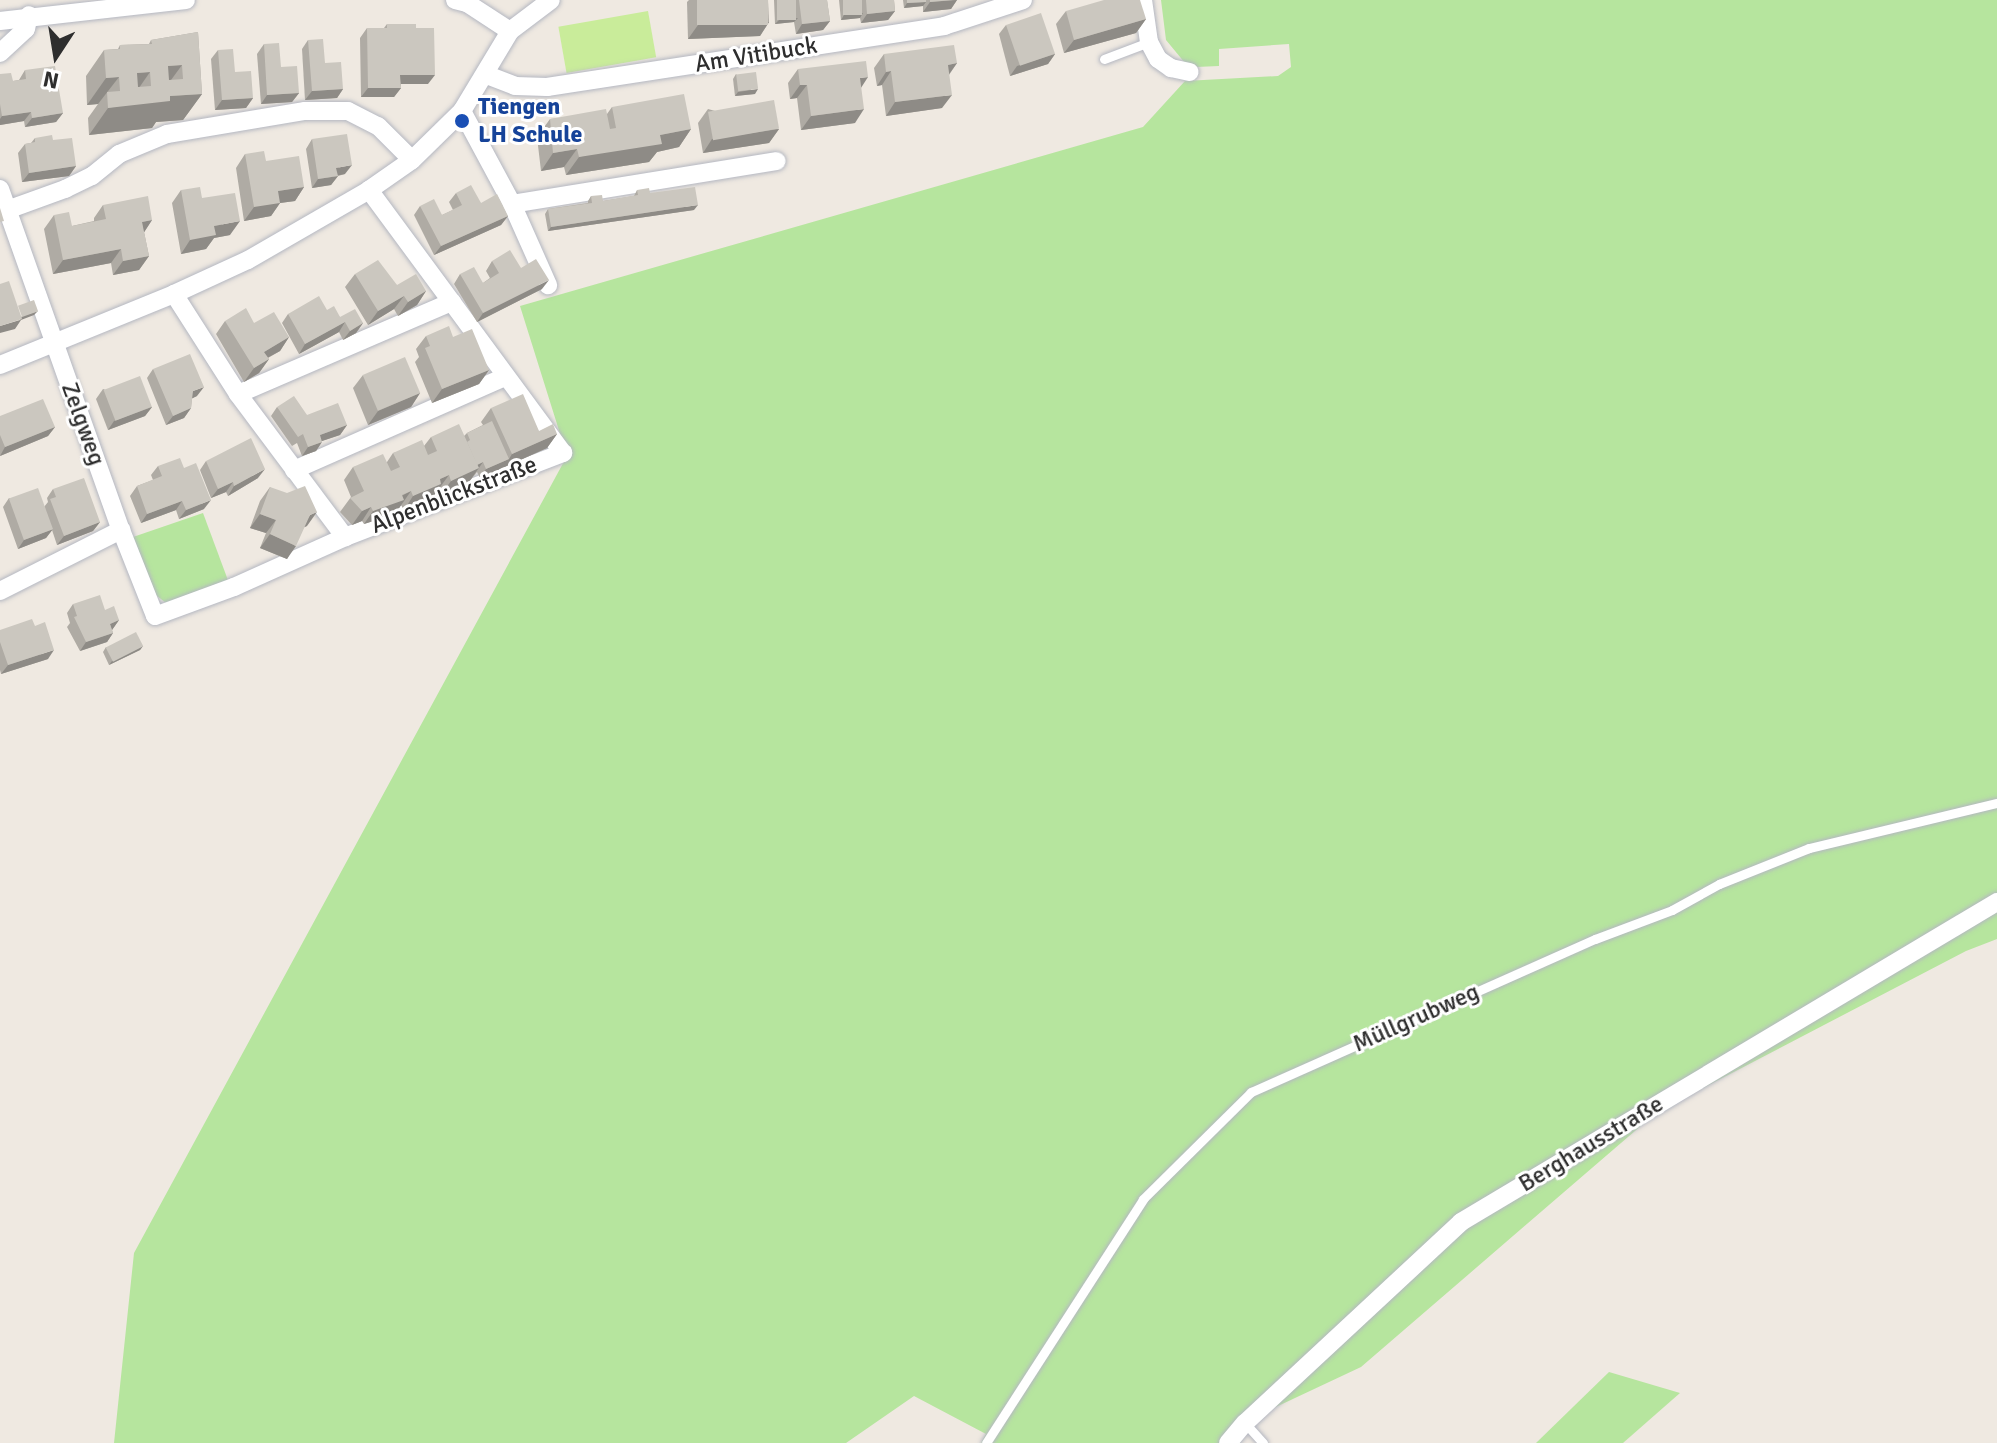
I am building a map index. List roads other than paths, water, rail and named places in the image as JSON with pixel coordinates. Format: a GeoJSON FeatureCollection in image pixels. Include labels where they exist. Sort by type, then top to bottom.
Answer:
{"type":"FeatureCollection","features":[{"type":"Feature","properties":{"kind":"street"},"geometry":{"type":"LineString","coordinates":[[0,21],[29,15],[186,0]]}},
{"type":"Feature","properties":{"kind":"street"},"geometry":{"type":"LineString","coordinates":[[455,0],[467,3],[510,31]]}},
{"type":"Feature","properties":{"kind":"street"},"geometry":{"type":"LineString","coordinates":[[0,365],[174,294],[248,260],[369,190],[412,160],[462,111],[487,75],[510,31],[551,0]]}},
{"type":"Feature","properties":{"kind":"street","name":"Am Vitibuck"},"geometry":{"type":"LineString","coordinates":[[487,75],[515,86],[547,87],[944,26],[1023,0]]}},
{"type":"Feature","properties":{"kind":"street"},"geometry":{"type":"LineString","coordinates":[[1143,0],[1149,42],[1158,59],[1171,68],[1190,72]]}},
{"type":"Feature","properties":{"kind":"street"},"geometry":{"type":"LineString","coordinates":[[0,53],[26,29],[29,15]]}},
{"type":"Feature","properties":{"kind":"street"},"geometry":{"type":"LineString","coordinates":[[7,210],[65,189],[92,176],[119,154],[167,134],[305,111],[348,111],[378,126],[412,160]]}},
{"type":"Feature","properties":{"kind":"street"},"geometry":{"type":"LineString","coordinates":[[462,111],[512,204],[548,285]]}},
{"type":"Feature","properties":{"kind":"street"},"geometry":{"type":"LineString","coordinates":[[512,204],[777,161]]}},
{"type":"Feature","properties":{"kind":"street","name":"Zelgweg"},"geometry":{"type":"LineString","coordinates":[[0,189],[121,530]]}},
{"type":"Feature","properties":{"kind":"street","name":"Alpenblickstraße"},"geometry":{"type":"LineString","coordinates":[[121,530],[155,616],[234,587],[345,537],[563,453],[369,190]]}},
{"type":"Feature","properties":{"kind":"street","name":"Alpenblickstraße"},"geometry":{"type":"LineString","coordinates":[[174,294],[238,394],[345,537]]}},
{"type":"Feature","properties":{"kind":"street"},"geometry":{"type":"LineString","coordinates":[[238,394],[452,302]]}},
{"type":"Feature","properties":{"kind":"street"},"geometry":{"type":"LineString","coordinates":[[294,470],[505,377]]}},
{"type":"Feature","properties":{"kind":"street"},"geometry":{"type":"LineString","coordinates":[[0,591],[121,530]]}},
{"type":"Feature","properties":{"kind":"street","name":"Berghausstraße"},"geometry":{"type":"LineString","coordinates":[[1228,1443],[1245,1423],[1461,1222],[1997,902]]}},
{"type":"Feature","properties":{"kind":"lane"},"geometry":{"type":"LineString","coordinates":[[1104,59],[1149,42]]}},
{"type":"Feature","properties":{"kind":"lane","name":"Müllgrubweg"},"geometry":{"type":"LineString","coordinates":[[986,1443],[1143,1199],[1251,1092],[1595,939],[1672,910],[1719,884],[1796,853],[1997,803]]}},
{"type":"Feature","properties":{"kind":"lane"},"geometry":{"type":"LineString","coordinates":[[1245,1423],[1263,1443]]}},
{"type":"Feature","properties":{"kind":"place","name":"Tiengen LH Schule"},"geometry":{"type":"Point","coordinates":[462,121]}}]}
